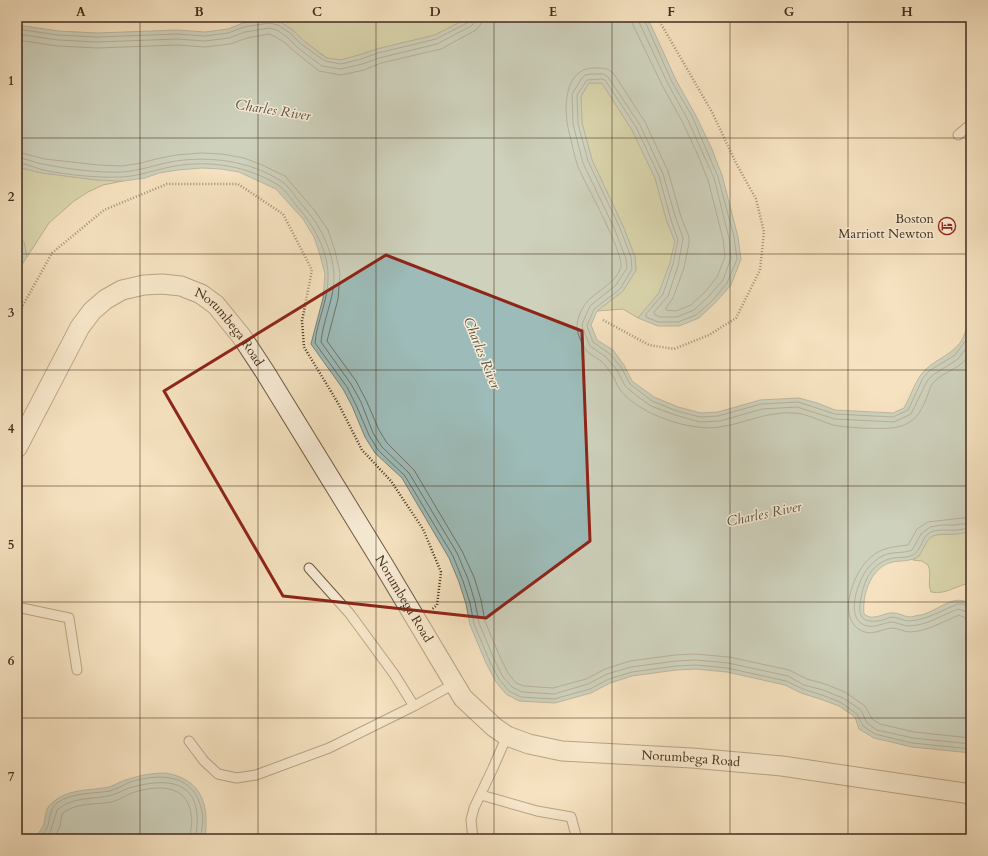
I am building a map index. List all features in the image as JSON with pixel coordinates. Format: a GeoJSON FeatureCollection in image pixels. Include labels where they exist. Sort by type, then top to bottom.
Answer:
{"type":"FeatureCollection","features":[{"type":"Feature","properties":{"kind":"street","name":"Norumbega Road"},"geometry":{"type":"LineString","coordinates":[[17,448],[80,327],[92,311],[106,299],[122,290],[144,285],[162,284],[181,286],[201,294],[216,304],[242,337],[375,550],[463,698],[494,727],[507,736],[530,744],[562,750],[800,768],[971,794]]}},
{"type":"Feature","properties":{"kind":"lane"},"geometry":{"type":"LineString","coordinates":[[958,135],[971,124]]}},
{"type":"Feature","properties":{"kind":"lane"},"geometry":{"type":"LineString","coordinates":[[309,568],[350,614],[394,674],[414,706]]}},
{"type":"Feature","properties":{"kind":"lane"},"geometry":{"type":"LineString","coordinates":[[17,607],[69,618],[77,670]]}},
{"type":"Feature","properties":{"kind":"lane"},"geometry":{"type":"LineString","coordinates":[[189,741],[204,761],[218,774],[237,778],[256,775],[329,748],[414,706],[454,684]]}},
{"type":"Feature","properties":{"kind":"lane"},"geometry":{"type":"LineString","coordinates":[[473,839],[471,820],[474,808],[507,736]]}},
{"type":"Feature","properties":{"kind":"lane"},"geometry":{"type":"LineString","coordinates":[[481,795],[537,811],[571,817],[577,839]]}},
{"type":"Feature","properties":{"kind":"path"},"geometry":{"type":"LineString","coordinates":[[603,320],[649,345],[674,349],[709,335],[736,318],[760,270],[764,232],[756,199],[736,163],[712,112],[658,17]]}},
{"type":"Feature","properties":{"kind":"highlighted area"},"geometry":{"type":"Polygon","coordinates":[[[386,255],[582,331],[590,541],[486,618],[283,596],[164,391],[386,255]]]}},
{"type":"Feature","properties":{"kind":"green space"},"geometry":{"type":"Polygon","coordinates":[[[269,17],[470,17],[435,35],[377,49],[341,60],[327,58],[304,41],[293,30],[280,22],[269,19],[269,17]]]}},
{"type":"Feature","properties":{"kind":"green space"},"geometry":{"type":"Polygon","coordinates":[[[589,83],[602,83],[632,130],[655,178],[667,222],[675,241],[670,263],[659,293],[638,318],[623,309],[597,311],[623,291],[636,270],[635,257],[623,226],[592,160],[582,123],[581,96],[589,83]]]}},
{"type":"Feature","properties":{"kind":"green space"},"geometry":{"type":"Polygon","coordinates":[[[17,167],[42,173],[97,180],[123,181],[103,185],[74,201],[49,223],[27,257],[24,242],[17,236],[17,167]]]}},
{"type":"Feature","properties":{"kind":"green space"},"geometry":{"type":"Polygon","coordinates":[[[971,531],[971,583],[947,591],[937,593],[931,592],[929,585],[930,572],[928,565],[922,561],[913,560],[919,556],[928,539],[934,535],[955,534],[971,531]]]}},
{"type":"Feature","properties":{"kind":"water","name":"Charles River"},"geometry":{"type":"Polygon","coordinates":[[[470,17],[646,17],[676,80],[711,147],[722,175],[738,237],[741,259],[731,285],[699,318],[679,326],[658,326],[638,318],[659,293],[670,263],[675,241],[667,222],[655,178],[632,130],[602,83],[589,83],[581,96],[582,123],[592,160],[623,226],[635,257],[636,270],[623,291],[597,311],[591,325],[597,340],[613,350],[624,365],[632,381],[654,397],[678,407],[701,413],[718,412],[760,400],[799,398],[835,410],[893,413],[904,408],[916,383],[925,370],[951,352],[960,343],[971,315],[971,531],[960,534],[939,534],[933,536],[930,538],[921,553],[913,559],[892,562],[882,566],[872,577],[866,592],[864,599],[864,614],[875,617],[890,613],[898,613],[909,617],[927,613],[947,603],[960,600],[971,606],[971,753],[912,747],[874,738],[859,729],[855,717],[839,706],[801,693],[785,685],[727,672],[696,669],[632,676],[610,683],[591,693],[555,703],[519,701],[506,694],[496,682],[486,663],[470,625],[466,604],[449,558],[402,478],[375,453],[365,437],[343,389],[311,344],[323,298],[325,274],[314,237],[303,219],[276,189],[239,172],[221,169],[202,168],[178,170],[159,173],[145,178],[123,181],[97,180],[42,173],[17,167],[17,25],[59,31],[97,33],[177,30],[205,32],[228,29],[243,23],[269,19],[280,22],[293,30],[304,41],[326,58],[341,60],[377,49],[435,35],[470,17]]]}},
{"type":"Feature","properties":{"kind":"water"},"geometry":{"type":"Polygon","coordinates":[[[17,236],[24,242],[27,257],[17,272],[17,236]]]}},
{"type":"Feature","properties":{"kind":"water"},"geometry":{"type":"Polygon","coordinates":[[[166,773],[178,776],[188,781],[196,788],[201,796],[206,815],[205,839],[30,839],[41,830],[46,812],[51,804],[64,795],[78,791],[109,787],[124,780],[143,775],[166,773]]]}},
{"type":"Feature","properties":{"kind":"place","name":"Boston Marriott Newton"},"geometry":{"type":"Point","coordinates":[947,226]}}]}
